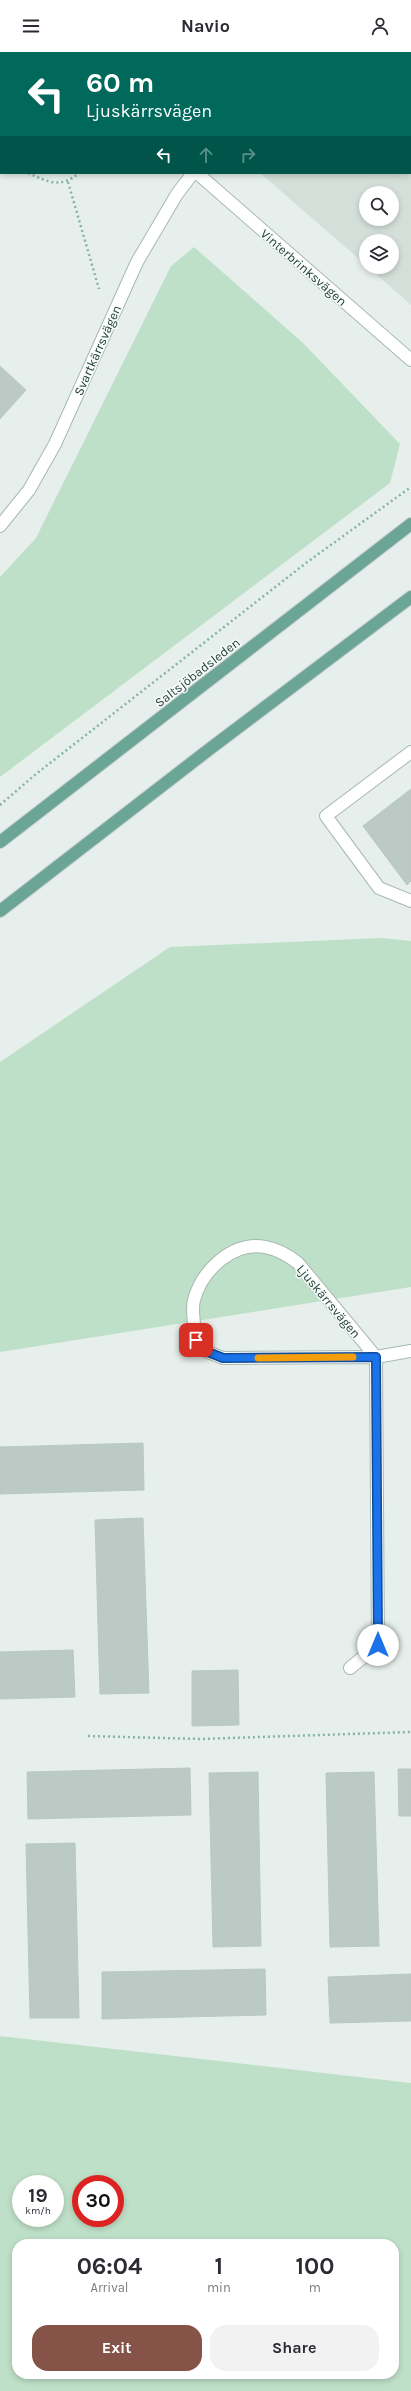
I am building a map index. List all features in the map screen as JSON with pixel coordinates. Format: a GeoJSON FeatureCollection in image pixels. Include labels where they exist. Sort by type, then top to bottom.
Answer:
{"type":"FeatureCollection","features":[{"type":"Feature","properties":{"kind":"main road","name":"Saltsjöbadsleden"},"geometry":{"type":"LineString","coordinates":[[0,842],[411,524]]}},
{"type":"Feature","properties":{"kind":"main road"},"geometry":{"type":"LineString","coordinates":[[0,911],[194,760],[411,597]]}},
{"type":"Feature","properties":{"kind":"street","name":"Svartkärrsvägen"},"geometry":{"type":"LineString","coordinates":[[0,526],[29,490],[55,444],[137,262],[177,194],[192,174]]}},
{"type":"Feature","properties":{"kind":"street","name":"Vinterbrinksvägen"},"geometry":{"type":"LineString","coordinates":[[198,174],[411,360]]}},
{"type":"Feature","properties":{"kind":"street"},"geometry":{"type":"LineString","coordinates":[[411,752],[326,816],[379,888],[411,900]]}},
{"type":"Feature","properties":{"kind":"street","name":"Ljuskärrsvägen"},"geometry":{"type":"LineString","coordinates":[[376,1357],[298,1263],[287,1255],[265,1247],[238,1248],[218,1262],[203,1280],[194,1301],[196,1340],[208,1352],[223,1358],[376,1357],[411,1351]]}},
{"type":"Feature","properties":{"kind":"street"},"geometry":{"type":"LineString","coordinates":[[350,1668],[378,1645],[376,1357]]}},
{"type":"Feature","properties":{"kind":"path"},"geometry":{"type":"LineString","coordinates":[[30,174],[50,183],[68,182],[78,174]]}},
{"type":"Feature","properties":{"kind":"path"},"geometry":{"type":"LineString","coordinates":[[68,182],[100,292]]}},
{"type":"Feature","properties":{"kind":"path"},"geometry":{"type":"LineString","coordinates":[[0,805],[42,769],[306,563],[411,487]]}},
{"type":"Feature","properties":{"kind":"path"},"geometry":{"type":"LineString","coordinates":[[88,1736],[200,1739],[411,1732]]}},
{"type":"Feature","properties":{"kind":"shaded area"},"geometry":{"type":"Polygon","coordinates":[[[261,174],[411,174],[411,305],[376,274],[399,274],[399,234],[359,234],[359,259],[261,174]]]}},
{"type":"Feature","properties":{"kind":"green space"},"geometry":{"type":"Polygon","coordinates":[[[194,247],[303,343],[400,444],[390,483],[0,777],[0,577],[36,538],[171,266],[194,247]]]}},
{"type":"Feature","properties":{"kind":"green space"},"geometry":{"type":"Polygon","coordinates":[[[381,938],[411,941],[411,1287],[0,1352],[0,1062],[170,947],[381,938]]]}},
{"type":"Feature","properties":{"kind":"green space"},"geometry":{"type":"Polygon","coordinates":[[[0,2036],[411,2083],[411,2391],[0,2391],[0,2036]]]}},
{"type":"Feature","properties":{"kind":"building"},"geometry":{"type":"Polygon","coordinates":[[[0,366],[26,390],[0,419],[0,366]]]}},
{"type":"Feature","properties":{"kind":"building"},"geometry":{"type":"Polygon","coordinates":[[[411,789],[411,881],[407,885],[363,826],[411,789]]]}},
{"type":"Feature","properties":{"kind":"building"},"geometry":{"type":"Polygon","coordinates":[[[143,1443],[144,1490],[0,1494],[0,1447],[143,1443]]]}},
{"type":"Feature","properties":{"kind":"building"},"geometry":{"type":"Polygon","coordinates":[[[143,1518],[149,1693],[100,1694],[95,1520],[143,1518]]]}},
{"type":"Feature","properties":{"kind":"building"},"geometry":{"type":"Polygon","coordinates":[[[73,1650],[75,1697],[0,1699],[0,1652],[73,1650]]]}},
{"type":"Feature","properties":{"kind":"building"},"geometry":{"type":"Polygon","coordinates":[[[238,1670],[239,1725],[192,1726],[192,1671],[238,1670]]]}},
{"type":"Feature","properties":{"kind":"building"},"geometry":{"type":"Polygon","coordinates":[[[190,1768],[191,1815],[28,1819],[27,1772],[190,1768]]]}},
{"type":"Feature","properties":{"kind":"building"},"geometry":{"type":"Polygon","coordinates":[[[398,1769],[411,1769],[411,1816],[399,1816],[398,1769]]]}},
{"type":"Feature","properties":{"kind":"building"},"geometry":{"type":"Polygon","coordinates":[[[258,1772],[261,1946],[213,1947],[209,1773],[258,1772]]]}},
{"type":"Feature","properties":{"kind":"building"},"geometry":{"type":"Polygon","coordinates":[[[374,1772],[379,1946],[330,1947],[326,1773],[374,1772]]]}},
{"type":"Feature","properties":{"kind":"building"},"geometry":{"type":"Polygon","coordinates":[[[75,1843],[79,2018],[30,2018],[26,1844],[75,1843]]]}},
{"type":"Feature","properties":{"kind":"building"},"geometry":{"type":"Polygon","coordinates":[[[265,1969],[266,2015],[102,2019],[102,1972],[265,1969]]]}},
{"type":"Feature","properties":{"kind":"building"},"geometry":{"type":"Polygon","coordinates":[[[411,1974],[411,2021],[330,2023],[328,1977],[411,1974]]]}},
{"type":"Feature","properties":{"kind":"slow traffic"},"geometry":{"type":"LineString","coordinates":[[258,1358],[353,1357]]}},
{"type":"Feature","properties":{"kind":"route"},"geometry":{"type":"LineString","coordinates":[[196,1340],[208,1352],[223,1358],[376,1357],[378,1645]]}}]}
